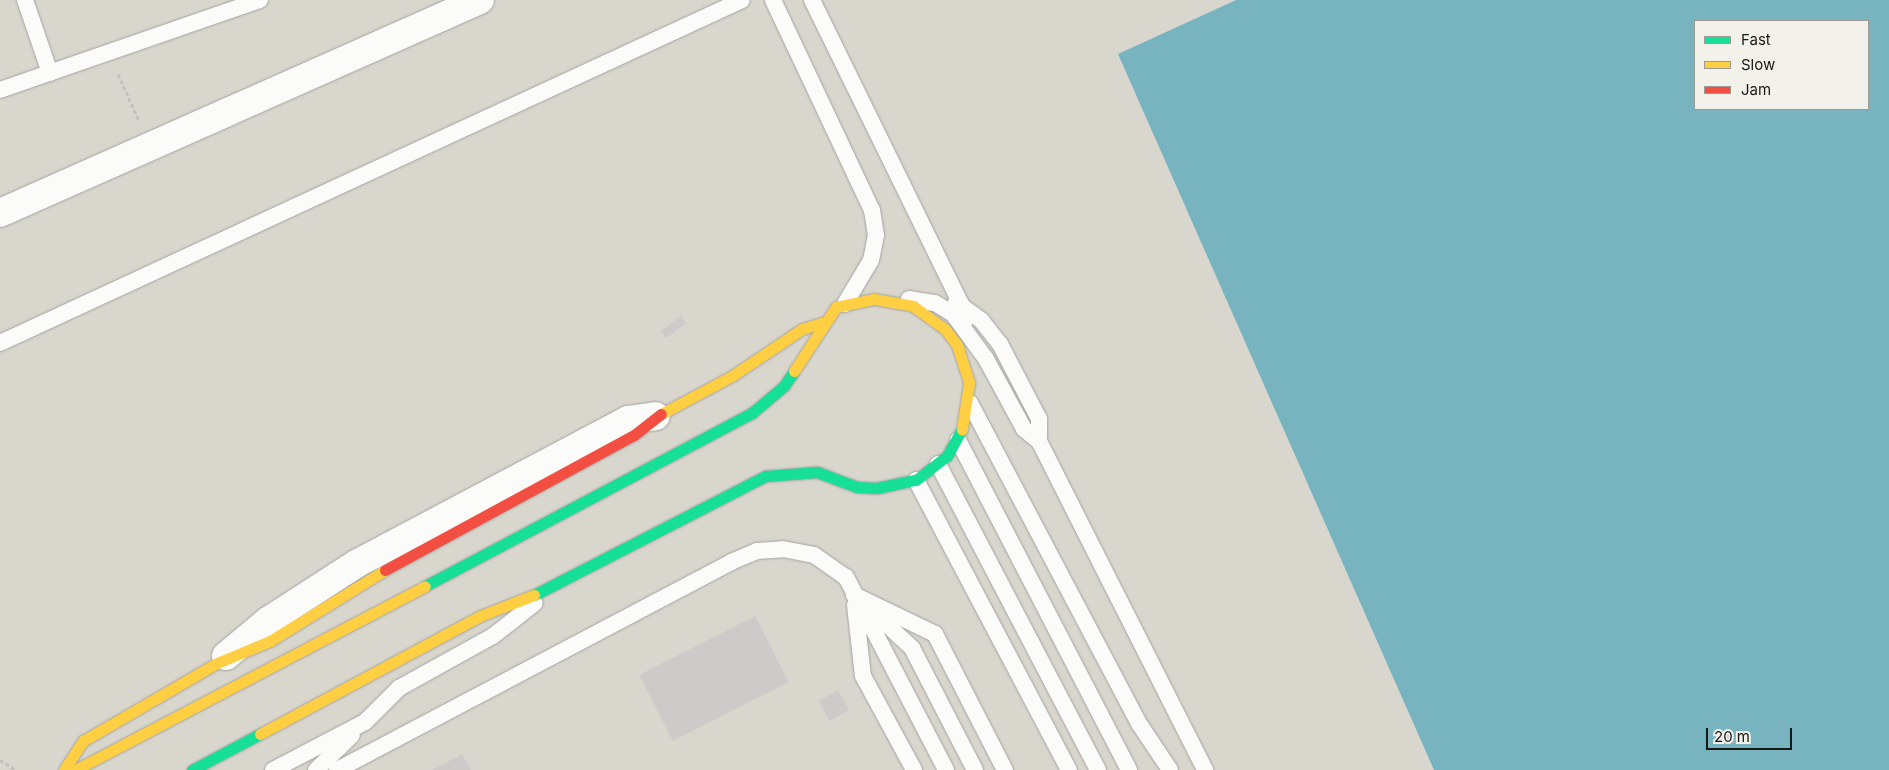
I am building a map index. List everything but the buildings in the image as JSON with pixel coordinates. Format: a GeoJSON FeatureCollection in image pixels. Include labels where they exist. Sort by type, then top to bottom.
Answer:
{"type":"FeatureCollection","features":[{"type":"Feature","properties":{"kind":"street"},"geometry":{"type":"LineString","coordinates":[[0,213],[480,0]]}},
{"type":"Feature","properties":{"kind":"street"},"geometry":{"type":"LineString","coordinates":[[75,770],[752,414],[784,386],[822,323],[845,304],[874,299],[894,301],[930,316],[961,354],[970,402],[958,440],[938,464],[916,480],[877,488],[857,487],[817,472],[787,471],[766,476],[554,587],[480,616],[192,770]]}},
{"type":"Feature","properties":{"kind":"street"},"geometry":{"type":"LineString","coordinates":[[64,770],[83,741],[218,663],[268,621],[356,564],[628,420],[656,416],[732,376],[802,329],[822,323]]}},
{"type":"Feature","properties":{"kind":"lane"},"geometry":{"type":"LineString","coordinates":[[25,0],[50,73]]}},
{"type":"Feature","properties":{"kind":"lane"},"geometry":{"type":"LineString","coordinates":[[0,90],[260,0]]}},
{"type":"Feature","properties":{"kind":"lane"},"geometry":{"type":"LineString","coordinates":[[0,343],[742,0]]}},
{"type":"Feature","properties":{"kind":"lane"},"geometry":{"type":"LineString","coordinates":[[773,0],[872,210],[876,235],[871,260],[845,304]]}},
{"type":"Feature","properties":{"kind":"lane"},"geometry":{"type":"LineString","coordinates":[[812,0],[961,304],[964,325],[961,354]]}},
{"type":"Feature","properties":{"kind":"lane"},"geometry":{"type":"LineString","coordinates":[[915,298],[935,303],[964,325],[1024,429],[1039,441],[1205,770]]}},
{"type":"Feature","properties":{"kind":"lane"},"geometry":{"type":"LineString","coordinates":[[894,301],[915,298],[946,298],[961,304],[981,320],[1000,344],[1039,419],[1039,441]]}},
{"type":"Feature","properties":{"kind":"lane"},"geometry":{"type":"LineString","coordinates":[[970,402],[1140,725],[1170,770]]}},
{"type":"Feature","properties":{"kind":"lane"},"geometry":{"type":"LineString","coordinates":[[958,440],[1129,770]]}},
{"type":"Feature","properties":{"kind":"lane"},"geometry":{"type":"LineString","coordinates":[[938,464],[1098,770]]}},
{"type":"Feature","properties":{"kind":"lane"},"geometry":{"type":"LineString","coordinates":[[916,480],[1069,770]]}},
{"type":"Feature","properties":{"kind":"lane"},"geometry":{"type":"LineString","coordinates":[[337,770],[757,551],[783,549],[814,555],[846,578],[946,770]]}},
{"type":"Feature","properties":{"kind":"lane"},"geometry":{"type":"LineString","coordinates":[[316,770],[399,688],[494,636],[554,587]]}},
{"type":"Feature","properties":{"kind":"lane"},"geometry":{"type":"LineString","coordinates":[[854,595],[863,676],[914,770]]}},
{"type":"Feature","properties":{"kind":"lane"},"geometry":{"type":"LineString","coordinates":[[854,595],[912,648],[975,770]]}},
{"type":"Feature","properties":{"kind":"lane"},"geometry":{"type":"LineString","coordinates":[[854,595],[934,634],[1005,770]]}},
{"type":"Feature","properties":{"kind":"lane"},"geometry":{"type":"LineString","coordinates":[[273,770],[365,722]]}},
{"type":"Feature","properties":{"kind":"path"},"geometry":{"type":"LineString","coordinates":[[109,52],[150,146]]}},
{"type":"Feature","properties":{"kind":"path"},"geometry":{"type":"LineString","coordinates":[[0,760],[16,770]]}},
{"type":"Feature","properties":{"kind":"shaded area"},"geometry":{"type":"Polygon","coordinates":[[[0,0],[1236,0],[1119,54],[1440,770],[0,770],[0,0]]]}},
{"type":"Feature","properties":{"kind":"water"},"geometry":{"type":"Polygon","coordinates":[[[1236,0],[1889,0],[1889,770],[1434,770],[1118,54],[1236,0]]]}},
{"type":"Feature","properties":{"kind":"traffic: fast"},"geometry":{"type":"LineString","coordinates":[[425,586],[752,413],[784,386],[794,371]]}},
{"type":"Feature","properties":{"kind":"traffic: fast"},"geometry":{"type":"LineString","coordinates":[[534,595],[766,476],[817,472],[857,487],[877,488],[916,480],[947,456],[962,429]]}},
{"type":"Feature","properties":{"kind":"traffic: fast"},"geometry":{"type":"LineString","coordinates":[[192,770],[260,734]]}},
{"type":"Feature","properties":{"kind":"traffic: slow"},"geometry":{"type":"LineString","coordinates":[[794,371],[836,307],[874,299],[913,306],[945,329],[957,345],[969,383],[962,429]]}},
{"type":"Feature","properties":{"kind":"traffic: slow"},"geometry":{"type":"LineString","coordinates":[[661,414],[732,376],[802,329],[822,323]]}},
{"type":"Feature","properties":{"kind":"traffic: slow"},"geometry":{"type":"LineString","coordinates":[[64,770],[83,741],[217,663],[270,641],[385,570]]}},
{"type":"Feature","properties":{"kind":"traffic: slow"},"geometry":{"type":"LineString","coordinates":[[75,770],[425,586]]}},
{"type":"Feature","properties":{"kind":"traffic: slow"},"geometry":{"type":"LineString","coordinates":[[260,734],[480,616],[534,595]]}},
{"type":"Feature","properties":{"kind":"traffic: jam"},"geometry":{"type":"LineString","coordinates":[[385,570],[634,435],[661,414]]}}]}
